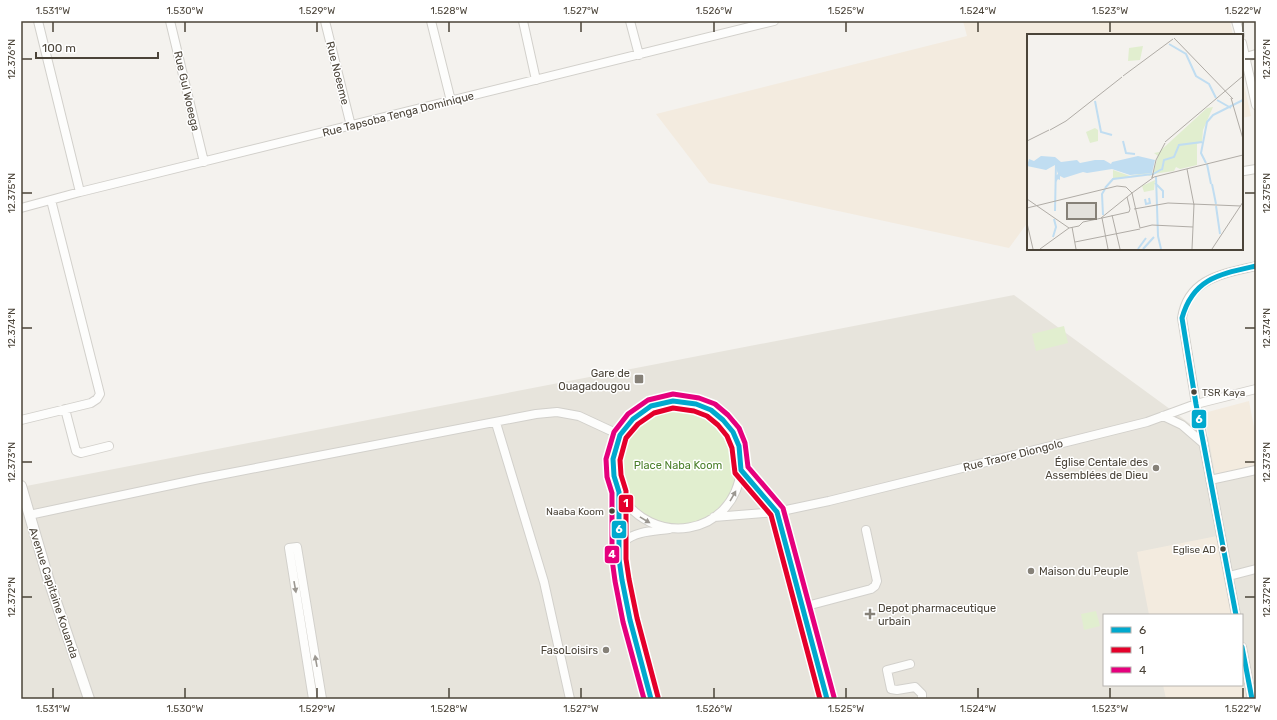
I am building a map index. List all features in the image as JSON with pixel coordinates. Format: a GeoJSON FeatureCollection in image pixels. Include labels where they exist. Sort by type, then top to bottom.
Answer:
{"type":"FeatureCollection","features":[{"type":"Feature","properties":{"kind":"street"},"geometry":{"type":"LineString","coordinates":[[38,21],[80,192]]}},
{"type":"Feature","properties":{"kind":"street","name":"Rue Gul Woeega"},"geometry":{"type":"LineString","coordinates":[[170,21],[204,162]]}},
{"type":"Feature","properties":{"kind":"street","name":"Rue Noeeme"},"geometry":{"type":"LineString","coordinates":[[325,21],[351,126]]}},
{"type":"Feature","properties":{"kind":"street"},"geometry":{"type":"LineString","coordinates":[[431,21],[451,101]]}},
{"type":"Feature","properties":{"kind":"street"},"geometry":{"type":"LineString","coordinates":[[524,21],[536,80]]}},
{"type":"Feature","properties":{"kind":"street"},"geometry":{"type":"LineString","coordinates":[[630,21],[639,55]]}},
{"type":"Feature","properties":{"kind":"street","name":"Rue Tapsoba Tenga Dominique"},"geometry":{"type":"LineString","coordinates":[[21,208],[80,192],[774,21]]}},
{"type":"Feature","properties":{"kind":"street"},"geometry":{"type":"LineString","coordinates":[[1236,21],[1240,34]]}},
{"type":"Feature","properties":{"kind":"street"},"geometry":{"type":"LineString","coordinates":[[1243,46],[1256,105]]}},
{"type":"Feature","properties":{"kind":"street"},"geometry":{"type":"LineString","coordinates":[[1246,57],[1256,54]]}},
{"type":"Feature","properties":{"kind":"street"},"geometry":{"type":"LineString","coordinates":[[1244,171],[1256,169]]}},
{"type":"Feature","properties":{"kind":"street"},"geometry":{"type":"LineString","coordinates":[[21,420],[91,403],[97,399],[100,394],[51,200]]}},
{"type":"Feature","properties":{"kind":"street"},"geometry":{"type":"LineString","coordinates":[[1236,614],[1196,404],[1182,318],[1184,307],[1195,289],[1204,282],[1227,273],[1256,266]]}},
{"type":"Feature","properties":{"kind":"street","name":"Rue Traore Diongolo"},"geometry":{"type":"LineString","coordinates":[[714,517],[777,512],[829,501],[1140,424],[1196,404],[1256,389]]}},
{"type":"Feature","properties":{"kind":"street"},"geometry":{"type":"LineString","coordinates":[[65,409],[76,451],[81,453],[109,446]]}},
{"type":"Feature","properties":{"kind":"street"},"geometry":{"type":"LineString","coordinates":[[29,515],[199,479],[557,412],[590,420],[620,435]]}},
{"type":"Feature","properties":{"kind":"street"},"geometry":{"type":"LineString","coordinates":[[1163,416],[1182,425],[1204,444]]}},
{"type":"Feature","properties":{"kind":"street"},"geometry":{"type":"LineString","coordinates":[[496,423],[544,582],[570,699]]}},
{"type":"Feature","properties":{"kind":"street"},"geometry":{"type":"LineString","coordinates":[[619,559],[624,542],[634,535],[669,528],[693,527],[714,517],[726,507],[735,493],[741,470],[777,512],[827,699]]}},
{"type":"Feature","properties":{"kind":"street"},"geometry":{"type":"LineString","coordinates":[[1210,480],[1256,470]]}},
{"type":"Feature","properties":{"kind":"street","name":"Avenue Capitaine Kouanda"},"geometry":{"type":"LineString","coordinates":[[21,486],[89,699]]}},
{"type":"Feature","properties":{"kind":"street"},"geometry":{"type":"LineString","coordinates":[[651,699],[630,620],[622,580],[619,559],[619,492],[627,506],[639,517],[654,524],[669,528]]}},
{"type":"Feature","properties":{"kind":"street"},"geometry":{"type":"LineString","coordinates":[[802,606],[871,589],[875,586],[877,581],[866,530]]}},
{"type":"Feature","properties":{"kind":"street"},"geometry":{"type":"LineString","coordinates":[[313,699],[289,548],[297,547],[322,699]]}},
{"type":"Feature","properties":{"kind":"street"},"geometry":{"type":"LineString","coordinates":[[1229,576],[1256,570]]}},
{"type":"Feature","properties":{"kind":"street"},"geometry":{"type":"LineString","coordinates":[[1243,652],[1252,699]]}},
{"type":"Feature","properties":{"kind":"street"},"geometry":{"type":"LineString","coordinates":[[910,664],[887,670],[891,688],[897,690],[915,687],[922,694],[922,699]]}},
{"type":"Feature","properties":{"kind":"shaded area"},"geometry":{"type":"Polygon","coordinates":[[[963,21],[1230,21],[1233,34],[1027,34],[1027,223],[1009,248],[709,183],[656,114],[967,36],[963,21]]]}},
{"type":"Feature","properties":{"kind":"shaded area"},"geometry":{"type":"Polygon","coordinates":[[[1243,80],[1251,116],[1243,118],[1243,80]]]}},
{"type":"Feature","properties":{"kind":"shaded area"},"geometry":{"type":"Polygon","coordinates":[[[1014,295],[1256,472],[1256,699],[21,699],[21,487],[1014,295]]]}},
{"type":"Feature","properties":{"kind":"shaded area"},"geometry":{"type":"Polygon","coordinates":[[[1249,401],[1256,438],[1256,466],[1215,474],[1204,413],[1249,401]]]}},
{"type":"Feature","properties":{"kind":"shaded area"},"geometry":{"type":"Polygon","coordinates":[[[1217,536],[1231,614],[1149,614],[1137,552],[1217,536]]]}},
{"type":"Feature","properties":{"kind":"shaded area"},"geometry":{"type":"Polygon","coordinates":[[[1243,682],[1246,699],[1166,699],[1163,686],[1243,686],[1243,682]]]}},
{"type":"Feature","properties":{"kind":"green space"},"geometry":{"type":"Polygon","coordinates":[[[1064,326],[1068,343],[1036,351],[1032,334],[1064,326]]]}},
{"type":"Feature","properties":{"kind":"green space","name":"Place Naba Koom"},"geometry":{"type":"Polygon","coordinates":[[[678,406],[701,410],[720,423],[733,442],[737,465],[733,488],[720,507],[701,520],[678,524],[655,520],[636,507],[623,488],[619,465],[623,442],[636,423],[655,410],[678,406]]]}},
{"type":"Feature","properties":{"kind":"green space"},"geometry":{"type":"Polygon","coordinates":[[[1096,611],[1100,626],[1084,630],[1081,614],[1096,611]]]}},
{"type":"Feature","properties":{"kind":"tunnel"},"geometry":{"type":"LineString","coordinates":[[619,492],[613,457],[622,430],[642,412],[668,403],[695,404],[719,415],[736,437],[741,470]]}},
{"type":"Feature","properties":{"kind":"transit line","name":"6"},"geometry":{"type":"LineString","coordinates":[[1236,614],[1196,404],[1182,318],[1193,294],[1201,286],[1220,275],[1256,266]]}},
{"type":"Feature","properties":{"kind":"transit line","name":"4"},"geometry":{"type":"LineString","coordinates":[[644,699],[623,622],[615,581],[612,559],[612,493],[607,477],[606,459],[614,432],[628,414],[648,400],[673,394],[699,398],[715,404],[728,415],[739,428],[745,443],[748,467],[783,508],[834,697]]}},
{"type":"Feature","properties":{"kind":"transit line","name":"6"},"geometry":{"type":"LineString","coordinates":[[651,699],[630,620],[622,580],[619,559],[619,492],[614,476],[613,459],[620,435],[633,419],[651,406],[673,401],[696,404],[711,410],[723,420],[733,432],[739,446],[741,470],[777,512],[827,699]]}},
{"type":"Feature","properties":{"kind":"transit line","name":"1"},"geometry":{"type":"LineString","coordinates":[[658,697],[637,618],[629,579],[626,559],[626,491],[621,475],[620,460],[626,438],[638,424],[654,413],[673,408],[694,411],[707,416],[718,425],[727,436],[732,448],[735,473],[771,515],[820,699]]}},
{"type":"Feature","properties":{"kind":"transit line","name":"6"},"geometry":{"type":"LineString","coordinates":[[1243,652],[1252,699]]}},
{"type":"Feature","properties":{"kind":"place","name":"Gare de Ouagadougou"},"geometry":{"type":"Point","coordinates":[639,379]}},
{"type":"Feature","properties":{"kind":"place","name":"TSR Kaya"},"geometry":{"type":"Point","coordinates":[1194,392]}},
{"type":"Feature","properties":{"kind":"place","name":"Église Centale des Assemblées de Dieu"},"geometry":{"type":"Point","coordinates":[1156,468]}},
{"type":"Feature","properties":{"kind":"place","name":"Naaba Koom"},"geometry":{"type":"Point","coordinates":[612,511]}},
{"type":"Feature","properties":{"kind":"place","name":"Eglise AD"},"geometry":{"type":"Point","coordinates":[1223,549]}},
{"type":"Feature","properties":{"kind":"place","name":"Maison du Peuple"},"geometry":{"type":"Point","coordinates":[1031,571]}},
{"type":"Feature","properties":{"kind":"place","name":"Depot pharmaceutique urbain"},"geometry":{"type":"Point","coordinates":[870,614]}},
{"type":"Feature","properties":{"kind":"place","name":"FasoLoisirs"},"geometry":{"type":"Point","coordinates":[606,650]}}]}
